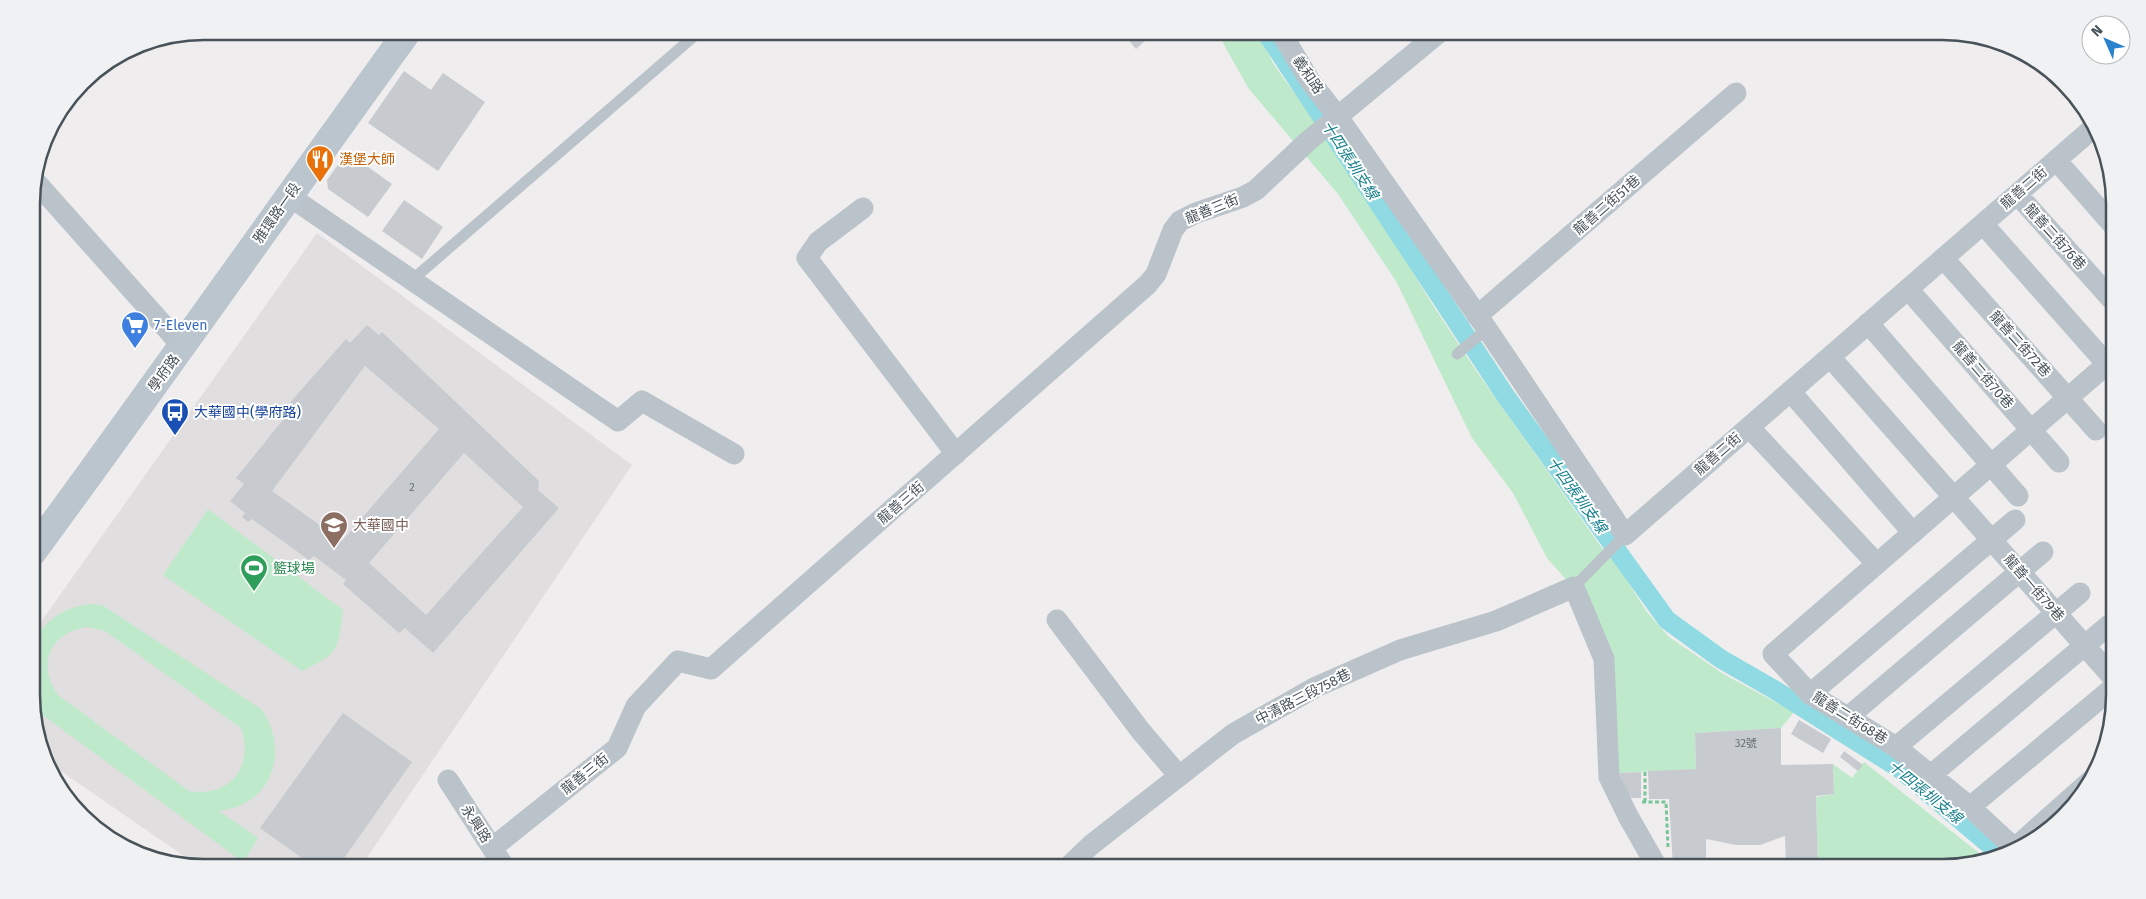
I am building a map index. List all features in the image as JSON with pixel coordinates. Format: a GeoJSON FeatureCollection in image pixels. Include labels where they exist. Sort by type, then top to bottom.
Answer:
{"type":"FeatureCollection","features":[{"type":"Feature","properties":{"kind":"street","name":"雅環路一段"},"geometry":{"type":"LineString","coordinates":[[183,347],[402,40]]}},
{"type":"Feature","properties":{"kind":"street","name":"義和路"},"geometry":{"type":"LineString","coordinates":[[1285,40],[1335,119]]}},
{"type":"Feature","properties":{"kind":"street"},"geometry":{"type":"LineString","coordinates":[[1430,40],[1335,119],[1482,323],[1625,536]]}},
{"type":"Feature","properties":{"kind":"street","name":"龍善二街51巷"},"geometry":{"type":"LineString","coordinates":[[1482,323],[1736,93]]}},
{"type":"Feature","properties":{"kind":"street","name":"龍善三街"},"geometry":{"type":"LineString","coordinates":[[492,848],[617,748],[636,706],[678,661],[711,669],[1148,284],[1159,268],[1173,230],[1180,221],[1196,213],[1243,197],[1256,190],[1307,142],[1335,119]]}},
{"type":"Feature","properties":{"kind":"street","name":"龍善二街"},"geometry":{"type":"LineString","coordinates":[[1625,536],[2089,132]]}},
{"type":"Feature","properties":{"kind":"street"},"geometry":{"type":"LineString","coordinates":[[2056,160],[2106,217]]}},
{"type":"Feature","properties":{"kind":"street","name":"學府路"},"geometry":{"type":"LineString","coordinates":[[40,542],[183,347],[41,187]]}},
{"type":"Feature","properties":{"kind":"street","name":"龍善二街76巷"},"geometry":{"type":"LineString","coordinates":[[2017,194],[2106,293]]}},
{"type":"Feature","properties":{"kind":"street"},"geometry":{"type":"LineString","coordinates":[[289,196],[618,421],[642,401],[734,454]]}},
{"type":"Feature","properties":{"kind":"street"},"geometry":{"type":"LineString","coordinates":[[863,208],[818,242],[806,258],[956,454]]}},
{"type":"Feature","properties":{"kind":"street"},"geometry":{"type":"LineString","coordinates":[[1983,224],[2106,358]]}},
{"type":"Feature","properties":{"kind":"street","name":"龍善二街72巷"},"geometry":{"type":"LineString","coordinates":[[1944,258],[2096,430]]}},
{"type":"Feature","properties":{"kind":"street","name":"龍善二街70巷"},"geometry":{"type":"LineString","coordinates":[[1908,289],[2059,462]]}},
{"type":"Feature","properties":{"kind":"street"},"geometry":{"type":"LineString","coordinates":[[1868,323],[2018,496]]}},
{"type":"Feature","properties":{"kind":"street"},"geometry":{"type":"LineString","coordinates":[[1830,357],[1954,497]]}},
{"type":"Feature","properties":{"kind":"street","name":"龍善二街68巷"},"geometry":{"type":"LineString","coordinates":[[2010,844],[1970,807],[1896,747],[1810,694],[1773,654],[2068,398],[2106,370]]}},
{"type":"Feature","properties":{"kind":"street"},"geometry":{"type":"LineString","coordinates":[[1790,391],[1913,533]]}},
{"type":"Feature","properties":{"kind":"street"},"geometry":{"type":"LineString","coordinates":[[1749,427],[1877,564]]}},
{"type":"Feature","properties":{"kind":"street","name":"龍善一街79巷"},"geometry":{"type":"LineString","coordinates":[[1954,497],[2106,670]]}},
{"type":"Feature","properties":{"kind":"street"},"geometry":{"type":"LineString","coordinates":[[1810,694],[2015,520]]}},
{"type":"Feature","properties":{"kind":"street"},"geometry":{"type":"LineString","coordinates":[[1848,717],[2044,552]]}},
{"type":"Feature","properties":{"kind":"street"},"geometry":{"type":"LineString","coordinates":[[1574,587],[1604,659],[1609,777],[1652,859]]}},
{"type":"Feature","properties":{"kind":"street","name":"中清路三段758巷"},"geometry":{"type":"LineString","coordinates":[[1076,859],[1091,845],[1233,734],[1316,687],[1400,650],[1496,621],[1574,587]]}},
{"type":"Feature","properties":{"kind":"street"},"geometry":{"type":"LineString","coordinates":[[1896,747],[2080,593]]}},
{"type":"Feature","properties":{"kind":"street"},"geometry":{"type":"LineString","coordinates":[[1057,620],[1140,730],[1179,776]]}},
{"type":"Feature","properties":{"kind":"street"},"geometry":{"type":"LineString","coordinates":[[1931,775],[2106,628]]}},
{"type":"Feature","properties":{"kind":"street"},"geometry":{"type":"LineString","coordinates":[[1970,807],[2106,694]]}},
{"type":"Feature","properties":{"kind":"street","name":"永興路"},"geometry":{"type":"LineString","coordinates":[[448,780],[499,859]]}},
{"type":"Feature","properties":{"kind":"street"},"geometry":{"type":"LineString","coordinates":[[2039,826],[2063,805]]}},
{"type":"Feature","properties":{"kind":"lane"},"geometry":{"type":"LineString","coordinates":[[412,280],[690,40]]}},
{"type":"Feature","properties":{"kind":"lane"},"geometry":{"type":"LineString","coordinates":[[1458,354],[1482,323]]}},
{"type":"Feature","properties":{"kind":"lane","name":"龍善二街"},"geometry":{"type":"LineString","coordinates":[[1574,587],[1625,536]]}},
{"type":"Feature","properties":{"kind":"path"},"geometry":{"type":"LineString","coordinates":[[1645,772],[1645,803]]}},
{"type":"Feature","properties":{"kind":"path"},"geometry":{"type":"LineString","coordinates":[[1636,798],[1645,803],[1666,802],[1668,849]]}},
{"type":"Feature","properties":{"kind":"shaded area","name":"大華國中"},"geometry":{"type":"Polygon","coordinates":[[[317,233],[632,465],[366,859],[187,858],[58,769],[52,758],[41,717],[40,623],[317,233]]]}},
{"type":"Feature","properties":{"kind":"green space"},"geometry":{"type":"Polygon","coordinates":[[[1222,40],[1262,40],[1274,65],[1345,163],[1434,307],[1477,372],[1604,551],[1570,584],[1547,558],[1513,493],[1472,438],[1396,281],[1338,194],[1249,89],[1222,40]]]}},
{"type":"Feature","properties":{"kind":"green space","name":"籃球場"},"geometry":{"type":"Polygon","coordinates":[[[208,509],[343,610],[338,642],[331,654],[302,671],[163,575],[208,509]]]}},
{"type":"Feature","properties":{"kind":"green space"},"geometry":{"type":"Polygon","coordinates":[[[1612,556],[1646,611],[1669,637],[1725,675],[1794,712],[1781,728],[1695,733],[1696,769],[1619,773],[1609,657],[1579,588],[1612,556]]]}},
{"type":"Feature","properties":{"kind":"green space"},"geometry":{"type":"Polygon","coordinates":[[[91,604],[102,605],[261,709],[268,721],[275,748],[271,775],[264,787],[254,797],[241,805],[219,811],[258,838],[245,859],[239,859],[41,714],[40,632],[56,616],[72,608],[91,604]],[[86,627],[74,630],[63,636],[50,652],[48,673],[51,684],[58,695],[189,791],[204,792],[216,789],[227,784],[236,776],[242,766],[245,755],[241,728],[105,631],[86,627]]]}},
{"type":"Feature","properties":{"kind":"green space"},"geometry":{"type":"Polygon","coordinates":[[[1864,762],[1980,854],[1953,859],[1818,859],[1816,797],[1834,794],[1833,764],[1852,778],[1864,762]]]}},
{"type":"Feature","properties":{"kind":"building"},"geometry":{"type":"Polygon","coordinates":[[[1128,40],[1146,40],[1136,49],[1128,40]]]}},
{"type":"Feature","properties":{"kind":"building"},"geometry":{"type":"Polygon","coordinates":[[[404,71],[431,90],[443,73],[485,102],[438,171],[368,123],[404,71]]]}},
{"type":"Feature","properties":{"kind":"building"},"geometry":{"type":"Polygon","coordinates":[[[347,152],[392,184],[368,217],[328,189],[327,180],[347,152]]]}},
{"type":"Feature","properties":{"kind":"building"},"geometry":{"type":"Polygon","coordinates":[[[404,200],[443,227],[422,259],[382,231],[404,200]]]}},
{"type":"Feature","properties":{"kind":"building"},"geometry":{"type":"Polygon","coordinates":[[[367,325],[379,335],[382,332],[539,481],[538,490],[559,508],[433,653],[405,628],[399,633],[343,584],[346,580],[314,556],[309,560],[252,519],[248,522],[242,517],[245,513],[230,501],[244,484],[236,478],[290,411],[287,406],[346,339],[350,343],[367,325]],[[365,366],[272,491],[342,541],[439,429],[365,366]],[[464,453],[369,563],[426,615],[523,507],[464,453]]]}},
{"type":"Feature","properties":{"kind":"building"},"geometry":{"type":"Polygon","coordinates":[[[343,713],[412,762],[343,859],[303,859],[260,828],[343,713]]]}},
{"type":"Feature","properties":{"kind":"building"},"geometry":{"type":"Polygon","coordinates":[[[1799,720],[1831,739],[1823,753],[1791,734],[1799,720]]]}},
{"type":"Feature","properties":{"kind":"building"},"geometry":{"type":"Polygon","coordinates":[[[1781,728],[1781,765],[1833,764],[1834,794],[1816,796],[1818,859],[1786,859],[1785,836],[1760,845],[1736,845],[1706,839],[1706,859],[1673,859],[1669,799],[1649,799],[1648,771],[1696,769],[1695,733],[1781,728]]]}},
{"type":"Feature","properties":{"kind":"building"},"geometry":{"type":"Polygon","coordinates":[[[1844,751],[1863,765],[1858,771],[1840,757],[1844,751]]]}},
{"type":"Feature","properties":{"kind":"building"},"geometry":{"type":"Polygon","coordinates":[[[1641,772],[1641,798],[1629,798],[1619,773],[1641,772]]]}},
{"type":"Feature","properties":{"kind":"waterway","name":"十四張圳支線"},"geometry":{"type":"LineString","coordinates":[[1271,40],[1505,395],[1667,620],[1721,659],[1775,690],[1900,769],[1995,850]]}},
{"type":"Feature","properties":{"kind":"place","name":"漢堡大師"},"geometry":{"type":"Point","coordinates":[320,183]}},
{"type":"Feature","properties":{"kind":"place","name":"7-Eleven"},"geometry":{"type":"Point","coordinates":[135,349]}},
{"type":"Feature","properties":{"kind":"place","name":"大華國中(學府路)"},"geometry":{"type":"Point","coordinates":[175,436]}},
{"type":"Feature","properties":{"kind":"place","name":"大華國中"},"geometry":{"type":"Point","coordinates":[334,549]}},
{"type":"Feature","properties":{"kind":"place","name":"籃球場"},"geometry":{"type":"Point","coordinates":[254,592]}}]}
